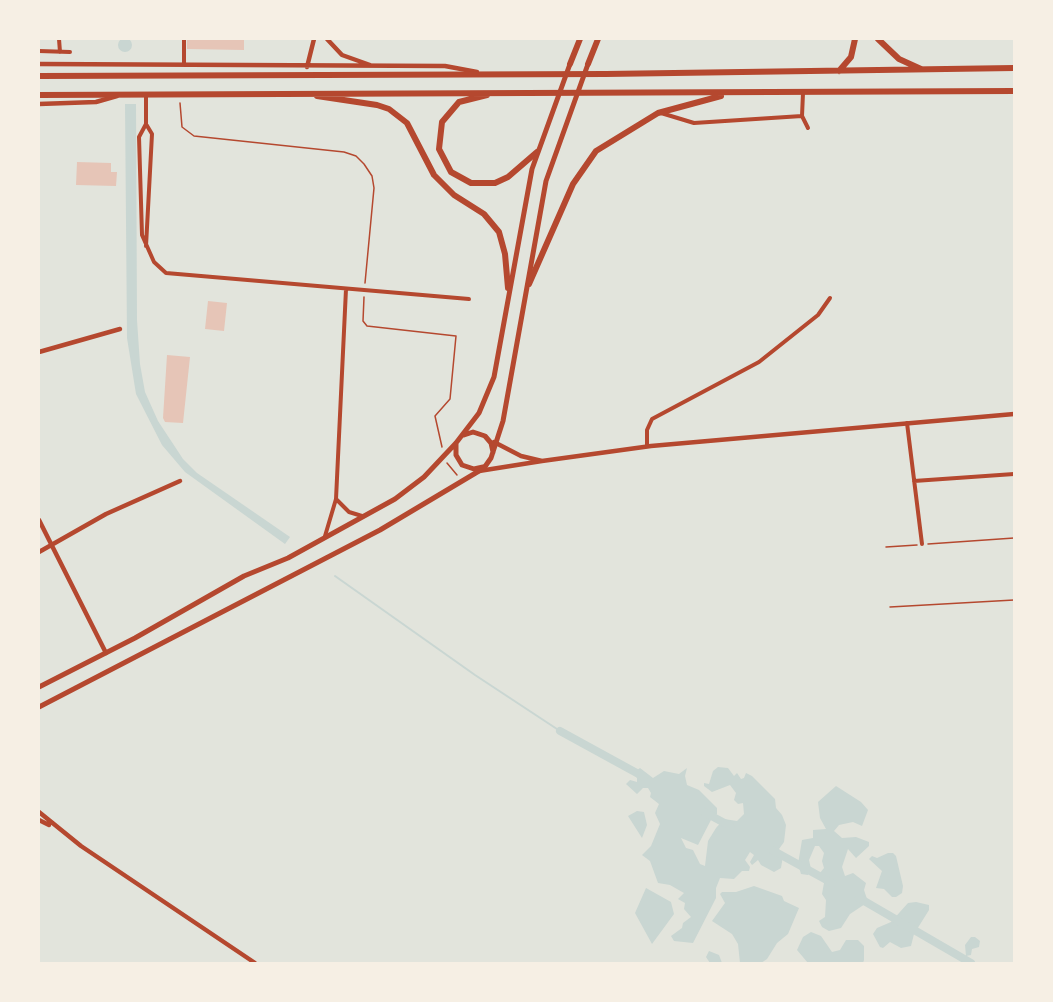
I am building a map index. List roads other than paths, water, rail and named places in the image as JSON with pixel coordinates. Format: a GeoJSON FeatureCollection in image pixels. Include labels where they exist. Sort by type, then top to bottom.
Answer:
{"type":"FeatureCollection","features":[{"type":"Feature","properties":{"kind":"highway"},"geometry":{"type":"LineString","coordinates":[[570,64],[580,39]]}},
{"type":"Feature","properties":{"kind":"highway"},"geometry":{"type":"LineString","coordinates":[[588,64],[598,39]]}},
{"type":"Feature","properties":{"kind":"highway"},"geometry":{"type":"LineString","coordinates":[[838,71],[851,57],[855,39]]}},
{"type":"Feature","properties":{"kind":"highway"},"geometry":{"type":"LineString","coordinates":[[878,39],[899,59],[924,70]]}},
{"type":"Feature","properties":{"kind":"highway"},"geometry":{"type":"LineString","coordinates":[[39,76],[546,75],[1014,68]]}},
{"type":"Feature","properties":{"kind":"highway"},"geometry":{"type":"LineString","coordinates":[[39,95],[1014,91]]}},
{"type":"Feature","properties":{"kind":"highway"},"geometry":{"type":"LineString","coordinates":[[506,92],[469,98],[446,114],[438,140],[445,163],[457,177],[487,185],[502,181],[537,152]]}},
{"type":"Feature","properties":{"kind":"highway"},"geometry":{"type":"LineString","coordinates":[[295,93],[377,105],[399,116],[411,129],[426,163],[439,181],[492,222],[502,242],[508,288]]}},
{"type":"Feature","properties":{"kind":"highway"},"geometry":{"type":"LineString","coordinates":[[529,284],[564,202],[587,161],[622,133],[660,112],[730,93]]}},
{"type":"Feature","properties":{"kind":"main road"},"geometry":{"type":"LineString","coordinates":[[39,687],[244,576],[288,558],[411,488],[456,443],[479,413],[492,386],[508,288],[537,152],[570,64]]}},
{"type":"Feature","properties":{"kind":"main road"},"geometry":{"type":"LineString","coordinates":[[39,707],[380,530],[481,471],[487,464],[493,454],[504,421],[546,181],[556,146],[588,64]]}},
{"type":"Feature","properties":{"kind":"main road"},"geometry":{"type":"LineString","coordinates":[[461,437],[473,432],[485,436],[491,443],[493,454]]}},
{"type":"Feature","properties":{"kind":"main road"},"geometry":{"type":"LineString","coordinates":[[456,443],[458,461],[465,467],[474,469],[487,464]]}},
{"type":"Feature","properties":{"kind":"street"},"geometry":{"type":"LineString","coordinates":[[58,39],[60,52]]}},
{"type":"Feature","properties":{"kind":"street"},"geometry":{"type":"LineString","coordinates":[[184,39],[184,64]]}},
{"type":"Feature","properties":{"kind":"street"},"geometry":{"type":"LineString","coordinates":[[307,67],[314,39]]}},
{"type":"Feature","properties":{"kind":"street"},"geometry":{"type":"LineString","coordinates":[[327,39],[342,55],[375,66]]}},
{"type":"Feature","properties":{"kind":"street"},"geometry":{"type":"LineString","coordinates":[[39,51],[70,52]]}},
{"type":"Feature","properties":{"kind":"street"},"geometry":{"type":"LineString","coordinates":[[39,64],[445,66],[490,75]]}},
{"type":"Feature","properties":{"kind":"street"},"geometry":{"type":"LineString","coordinates":[[803,93],[802,116],[808,128]]}},
{"type":"Feature","properties":{"kind":"street"},"geometry":{"type":"LineString","coordinates":[[39,105],[96,102],[119,96]]}},
{"type":"Feature","properties":{"kind":"street"},"geometry":{"type":"LineString","coordinates":[[146,96],[146,124],[139,137],[142,235],[159,268],[173,275],[469,299]]}},
{"type":"Feature","properties":{"kind":"street"},"geometry":{"type":"LineString","coordinates":[[660,112],[694,123],[802,116]]}},
{"type":"Feature","properties":{"kind":"street"},"geometry":{"type":"LineString","coordinates":[[146,124],[152,134],[146,246]]}},
{"type":"Feature","properties":{"kind":"street"},"geometry":{"type":"LineString","coordinates":[[325,537],[336,499],[346,289]]}},
{"type":"Feature","properties":{"kind":"street"},"geometry":{"type":"LineString","coordinates":[[647,446],[647,430],[652,419],[759,362],[818,315],[830,298]]}},
{"type":"Feature","properties":{"kind":"street"},"geometry":{"type":"LineString","coordinates":[[39,352],[120,329]]}},
{"type":"Feature","properties":{"kind":"street"},"geometry":{"type":"LineString","coordinates":[[474,469],[481,471],[647,446],[1014,414]]}},
{"type":"Feature","properties":{"kind":"street"},"geometry":{"type":"LineString","coordinates":[[907,423],[922,544]]}},
{"type":"Feature","properties":{"kind":"street"},"geometry":{"type":"LineString","coordinates":[[485,436],[521,456],[542,461]]}},
{"type":"Feature","properties":{"kind":"street"},"geometry":{"type":"LineString","coordinates":[[914,481],[1014,474]]}},
{"type":"Feature","properties":{"kind":"street"},"geometry":{"type":"LineString","coordinates":[[39,552],[106,514],[180,481]]}},
{"type":"Feature","properties":{"kind":"street"},"geometry":{"type":"LineString","coordinates":[[336,499],[349,512],[362,516]]}},
{"type":"Feature","properties":{"kind":"street"},"geometry":{"type":"LineString","coordinates":[[39,520],[105,653]]}},
{"type":"Feature","properties":{"kind":"street"},"geometry":{"type":"LineString","coordinates":[[39,812],[54,827]]}},
{"type":"Feature","properties":{"kind":"street"},"geometry":{"type":"LineString","coordinates":[[39,820],[54,827],[255,963]]}},
{"type":"Feature","properties":{"kind":"waterway"},"geometry":{"type":"LineString","coordinates":[[335,576],[475,675],[560,731]]}},
{"type":"Feature","properties":{"kind":"waterway"},"geometry":{"type":"LineString","coordinates":[[560,731],[644,777]]}},
{"type":"Feature","properties":{"kind":"waterway"},"geometry":{"type":"LineString","coordinates":[[704,812],[730,826]]}},
{"type":"Feature","properties":{"kind":"waterway"},"geometry":{"type":"LineString","coordinates":[[772,850],[832,883]]}},
{"type":"Feature","properties":{"kind":"waterway"},"geometry":{"type":"LineString","coordinates":[[859,898],[971,963]]}}]}
